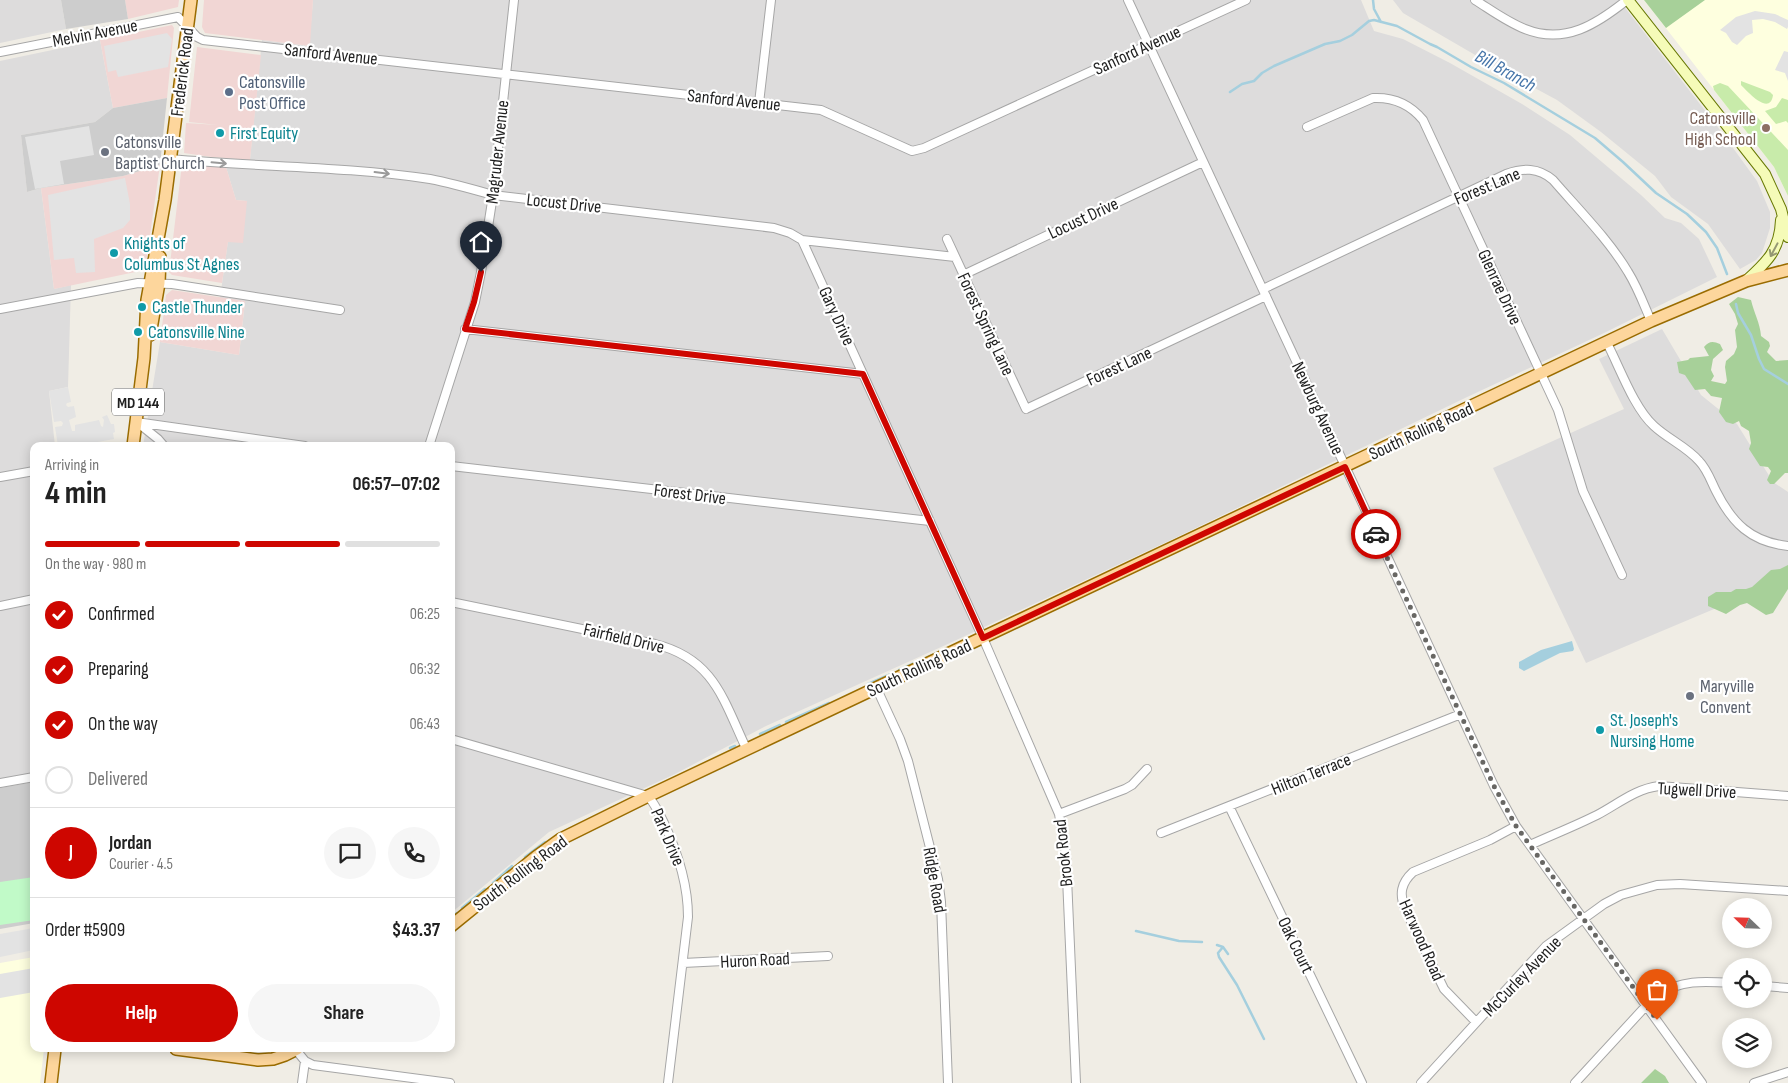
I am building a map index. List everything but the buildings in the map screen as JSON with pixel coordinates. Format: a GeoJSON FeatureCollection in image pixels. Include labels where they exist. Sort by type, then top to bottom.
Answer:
{"type":"FeatureCollection","features":[{"type":"Feature","properties":{"kind":"main road","name":"Frederick Road"},"geometry":{"type":"LineString","coordinates":[[134,442],[144,358],[146,314],[154,283],[191,0]]}},
{"type":"Feature","properties":{"kind":"main road"},"geometry":{"type":"LineString","coordinates":[[1627,0],[1765,174],[1788,222]]}},
{"type":"Feature","properties":{"kind":"main road"},"geometry":{"type":"LineString","coordinates":[[1781,209],[1788,237]]}},
{"type":"Feature","properties":{"kind":"main road"},"geometry":{"type":"LineString","coordinates":[[1746,281],[1763,266],[1774,251],[1780,230],[1781,209]]}},
{"type":"Feature","properties":{"kind":"main road","name":"South Rolling Road"},"geometry":{"type":"LineString","coordinates":[[455,923],[554,844],[746,748],[1651,322],[1746,281],[1788,270]]}},
{"type":"Feature","properties":{"kind":"main road"},"geometry":{"type":"LineString","coordinates":[[51,1083],[55,1052]]}},
{"type":"Feature","properties":{"kind":"main road"},"geometry":{"type":"LineString","coordinates":[[220,1052],[234,1053],[258,1060],[273,1059],[292,1052]]}},
{"type":"Feature","properties":{"kind":"street","name":"Magruder Avenue"},"geometry":{"type":"LineString","coordinates":[[430,442],[474,302],[481,272],[493,195],[514,0]]}},
{"type":"Feature","properties":{"kind":"street"},"geometry":{"type":"LineString","coordinates":[[759,103],[771,0]]}},
{"type":"Feature","properties":{"kind":"street","name":"Newburg Avenue"},"geometry":{"type":"LineString","coordinates":[[1128,0],[1494,786],[1516,826],[1530,846],[1702,1083]]}},
{"type":"Feature","properties":{"kind":"street","name":"Sanford Avenue"},"geometry":{"type":"LineString","coordinates":[[187,27],[203,40],[821,110],[906,149],[918,150],[1246,0]]}},
{"type":"Feature","properties":{"kind":"street"},"geometry":{"type":"LineString","coordinates":[[1475,0],[1526,30],[1558,34],[1574,32],[1590,26],[1607,16],[1627,0]]}},
{"type":"Feature","properties":{"kind":"street","name":"Melvin Avenue"},"geometry":{"type":"LineString","coordinates":[[0,52],[178,17],[187,27]]}},
{"type":"Feature","properties":{"kind":"street","name":"Glenrae Drive"},"geometry":{"type":"LineString","coordinates":[[1307,127],[1373,98],[1383,97],[1406,104],[1423,120],[1558,410],[1583,491],[1622,575]]}},
{"type":"Feature","properties":{"kind":"street","name":"Locust Drive"},"geometry":{"type":"LineString","coordinates":[[171,159],[243,165],[364,171],[430,179],[493,195],[774,228],[790,233],[802,240],[955,257]]}},
{"type":"Feature","properties":{"kind":"street","name":"Locust Drive"},"geometry":{"type":"LineString","coordinates":[[963,275],[1203,162]]}},
{"type":"Feature","properties":{"kind":"street","name":"Forest Lane"},"geometry":{"type":"LineString","coordinates":[[1026,409],[1517,170],[1537,170],[1553,180],[1628,271],[1639,291],[1651,322]]}},
{"type":"Feature","properties":{"kind":"street","name":"Forest Spring Lane"},"geometry":{"type":"LineString","coordinates":[[947,239],[1026,409]]}},
{"type":"Feature","properties":{"kind":"street","name":"Gary Drive"},"geometry":{"type":"LineString","coordinates":[[802,240],[983,638]]}},
{"type":"Feature","properties":{"kind":"street"},"geometry":{"type":"LineString","coordinates":[[0,309],[138,283],[154,283],[340,310]]}},
{"type":"Feature","properties":{"kind":"street"},"geometry":{"type":"LineString","coordinates":[[465,329],[863,374]]}},
{"type":"Feature","properties":{"kind":"street"},"geometry":{"type":"LineString","coordinates":[[1607,343],[1645,416],[1654,426],[1699,460],[1705,468],[1724,508],[1733,520],[1745,531],[1758,538],[1788,546]]}},
{"type":"Feature","properties":{"kind":"street"},"geometry":{"type":"LineString","coordinates":[[136,422],[161,442]]}},
{"type":"Feature","properties":{"kind":"street"},"geometry":{"type":"LineString","coordinates":[[136,422],[277,442]]}},
{"type":"Feature","properties":{"kind":"street","name":"Forest Drive"},"geometry":{"type":"LineString","coordinates":[[455,466],[930,521]]}},
{"type":"Feature","properties":{"kind":"street"},"geometry":{"type":"LineString","coordinates":[[0,478],[30,472]]}},
{"type":"Feature","properties":{"kind":"street"},"geometry":{"type":"LineString","coordinates":[[0,606],[30,600]]}},
{"type":"Feature","properties":{"kind":"street","name":"Fairfield Drive"},"geometry":{"type":"LineString","coordinates":[[455,603],[655,644],[684,653],[708,674],[718,688],[746,748]]}},
{"type":"Feature","properties":{"kind":"street","name":"Brook Road"},"geometry":{"type":"LineString","coordinates":[[983,638],[1054,798],[1059,814],[1066,855],[1076,1083]]}},
{"type":"Feature","properties":{"kind":"street","name":"Ridge Road"},"geometry":{"type":"LineString","coordinates":[[876,687],[908,761],[938,879],[948,1083]]}},
{"type":"Feature","properties":{"kind":"street","name":"Hilton Terrace"},"geometry":{"type":"LineString","coordinates":[[1161,834],[1461,714]]}},
{"type":"Feature","properties":{"kind":"street","name":"Park Drive"},"geometry":{"type":"LineString","coordinates":[[455,740],[648,796],[654,803],[675,846],[686,889],[688,917],[668,1083]]}},
{"type":"Feature","properties":{"kind":"street"},"geometry":{"type":"LineString","coordinates":[[1059,814],[1125,789],[1147,769]]}},
{"type":"Feature","properties":{"kind":"street"},"geometry":{"type":"LineString","coordinates":[[0,783],[30,777]]}},
{"type":"Feature","properties":{"kind":"street","name":"Tugwell Drive"},"geometry":{"type":"LineString","coordinates":[[1530,846],[1598,814],[1646,787],[1659,786],[1788,796]]}},
{"type":"Feature","properties":{"kind":"street","name":"Oak Court"},"geometry":{"type":"LineString","coordinates":[[1229,806],[1362,1083]]}},
{"type":"Feature","properties":{"kind":"street","name":"Harwood Road"},"geometry":{"type":"LineString","coordinates":[[1476,1022],[1444,989],[1405,910],[1401,892],[1407,878],[1413,872],[1490,840],[1516,826]]}},
{"type":"Feature","properties":{"kind":"street","name":"McCurley Avenue"},"geometry":{"type":"LineString","coordinates":[[1421,1083],[1546,946],[1583,918],[1621,895],[1657,885],[1680,884],[1788,891]]}},
{"type":"Feature","properties":{"kind":"street","name":"Huron Road"},"geometry":{"type":"LineString","coordinates":[[683,963],[828,956]]}},
{"type":"Feature","properties":{"kind":"street"},"geometry":{"type":"LineString","coordinates":[[1575,1083],[1656,995],[1666,989],[1695,981],[1722,982]]}},
{"type":"Feature","properties":{"kind":"street"},"geometry":{"type":"LineString","coordinates":[[1772,987],[1788,988]]}},
{"type":"Feature","properties":{"kind":"street"},"geometry":{"type":"LineString","coordinates":[[299,1052],[305,1061],[313,1066],[450,1083]]}},
{"type":"Feature","properties":{"kind":"street"},"geometry":{"type":"LineString","coordinates":[[302,1083],[305,1061]]}},
{"type":"Feature","properties":{"kind":"street"},"geometry":{"type":"LineString","coordinates":[[1754,1083],[1788,1072]]}},
{"type":"Feature","properties":{"kind":"shaded area"},"geometry":{"type":"Polygon","coordinates":[[[0,0],[61,0],[66,29],[0,43],[0,0]]]}},
{"type":"Feature","properties":{"kind":"shaded area"},"geometry":{"type":"Polygon","coordinates":[[[61,0],[125,0],[128,19],[66,29],[61,0]]]}},
{"type":"Feature","properties":{"kind":"shaded area"},"geometry":{"type":"Polygon","coordinates":[[[125,0],[179,0],[178,7],[128,19],[125,0]]]}},
{"type":"Feature","properties":{"kind":"shaded area"},"geometry":{"type":"Polygon","coordinates":[[[204,0],[313,0],[310,46],[205,33],[202,27],[204,0]]]}},
{"type":"Feature","properties":{"kind":"shaded area"},"geometry":{"type":"Polygon","coordinates":[[[313,0],[1361,0],[1374,31],[1403,39],[1450,63],[1522,104],[1570,135],[1641,195],[1665,218],[1681,223],[1699,239],[1717,277],[1175,538],[766,726],[675,774],[549,832],[455,910],[455,442],[144,442],[160,342],[239,355],[245,302],[220,298],[228,241],[247,201],[236,200],[224,158],[250,159],[262,40],[309,46],[313,0]]]}},
{"type":"Feature","properties":{"kind":"shaded area"},"geometry":{"type":"Polygon","coordinates":[[[1393,0],[1619,0],[1717,126],[1757,181],[1770,212],[1770,228],[1762,253],[1756,260],[1740,269],[1708,224],[1671,197],[1655,176],[1601,132],[1557,100],[1403,13],[1393,0]]]}},
{"type":"Feature","properties":{"kind":"shaded area","name":"Catonsville High School"},"geometry":{"type":"Polygon","coordinates":[[[1644,0],[1788,0],[1788,196],[1774,167],[1644,0]]]}},
{"type":"Feature","properties":{"kind":"shaded area"},"geometry":{"type":"Polygon","coordinates":[[[1755,11],[1775,14],[1788,20],[1787,29],[1775,22],[1763,19],[1752,20],[1753,33],[1746,36],[1737,45],[1732,42],[1726,33],[1720,30],[1736,17],[1755,11]]]}},
{"type":"Feature","properties":{"kind":"shaded area"},"geometry":{"type":"Polygon","coordinates":[[[172,25],[174,28],[167,98],[113,108],[100,40],[172,25]]]}},
{"type":"Feature","properties":{"kind":"shaded area"},"geometry":{"type":"Polygon","coordinates":[[[167,33],[172,39],[168,67],[118,77],[116,70],[108,72],[104,46],[167,33]]]}},
{"type":"Feature","properties":{"kind":"shaded area"},"geometry":{"type":"Polygon","coordinates":[[[100,40],[113,108],[95,122],[21,135],[27,192],[41,188],[54,289],[71,285],[68,387],[49,391],[55,442],[30,442],[30,783],[0,788],[0,61],[100,40]]]}},
{"type":"Feature","properties":{"kind":"shaded area"},"geometry":{"type":"Polygon","coordinates":[[[197,47],[261,55],[250,160],[184,153],[186,123],[218,125],[189,122],[197,47]]]}},
{"type":"Feature","properties":{"kind":"shaded area"},"geometry":{"type":"Polygon","coordinates":[[[1784,51],[1788,52],[1788,81],[1785,73],[1775,70],[1784,51]]]}},
{"type":"Feature","properties":{"kind":"shaded area"},"geometry":{"type":"Polygon","coordinates":[[[167,98],[160,165],[123,176],[41,188],[27,192],[21,135],[95,122],[113,108],[167,98]]]}},
{"type":"Feature","properties":{"kind":"shaded area"},"geometry":{"type":"Polygon","coordinates":[[[89,126],[94,155],[60,161],[64,184],[35,189],[25,137],[89,126]]]}},
{"type":"Feature","properties":{"kind":"shaded area"},"geometry":{"type":"Polygon","coordinates":[[[182,164],[226,167],[236,200],[247,201],[243,243],[228,242],[222,283],[172,275],[169,272],[182,164]]]}},
{"type":"Feature","properties":{"kind":"shaded area"},"geometry":{"type":"Polygon","coordinates":[[[160,165],[145,270],[54,289],[41,188],[123,176],[160,165]]]}},
{"type":"Feature","properties":{"kind":"shaded area"},"geometry":{"type":"Polygon","coordinates":[[[125,178],[130,204],[130,220],[123,228],[94,239],[95,272],[76,273],[74,258],[54,260],[48,195],[125,178]]]}},
{"type":"Feature","properties":{"kind":"shaded area"},"geometry":{"type":"Polygon","coordinates":[[[172,290],[245,301],[239,355],[160,342],[166,295],[172,290]]]}},
{"type":"Feature","properties":{"kind":"shaded area"},"geometry":{"type":"Polygon","coordinates":[[[1662,329],[1701,395],[1737,424],[1773,482],[1788,492],[1788,578],[1586,663],[1493,468],[1624,409],[1599,359],[1662,329]]]}},
{"type":"Feature","properties":{"kind":"shaded area"},"geometry":{"type":"Polygon","coordinates":[[[68,387],[71,402],[66,405],[68,407],[74,406],[76,417],[69,420],[72,431],[75,431],[75,425],[99,420],[103,427],[104,420],[102,417],[107,415],[111,424],[114,424],[114,439],[98,442],[57,442],[55,427],[62,426],[63,423],[61,421],[54,422],[49,391],[68,387]]]}},
{"type":"Feature","properties":{"kind":"shaded area"},"geometry":{"type":"Polygon","coordinates":[[[30,783],[30,924],[0,929],[0,788],[30,783]]]}},
{"type":"Feature","properties":{"kind":"shaded area"},"geometry":{"type":"Polygon","coordinates":[[[30,929],[30,951],[0,957],[0,934],[30,929]]]}},
{"type":"Feature","properties":{"kind":"shaded area"},"geometry":{"type":"Polygon","coordinates":[[[30,958],[30,1052],[44,1052],[40,1083],[0,1083],[0,963],[30,958]]]}},
{"type":"Feature","properties":{"kind":"shaded area"},"geometry":{"type":"Polygon","coordinates":[[[30,969],[30,993],[0,998],[0,974],[30,969]]]}},
{"type":"Feature","properties":{"kind":"green space"},"geometry":{"type":"Polygon","coordinates":[[[1644,0],[1705,0],[1666,28],[1644,0]]]}},
{"type":"Feature","properties":{"kind":"green space"},"geometry":{"type":"Polygon","coordinates":[[[1741,81],[1770,92],[1773,95],[1771,101],[1768,104],[1763,103],[1753,97],[1741,85],[1741,81]]]}},
{"type":"Feature","properties":{"kind":"green space"},"geometry":{"type":"Polygon","coordinates":[[[1720,83],[1728,86],[1788,150],[1788,196],[1774,167],[1714,90],[1713,86],[1720,83]]]}},
{"type":"Feature","properties":{"kind":"green space"},"geometry":{"type":"Polygon","coordinates":[[[1782,98],[1788,100],[1788,123],[1786,121],[1776,124],[1765,111],[1776,107],[1782,98]]]}},
{"type":"Feature","properties":{"kind":"green space"},"geometry":{"type":"Polygon","coordinates":[[[1738,297],[1751,300],[1761,336],[1769,342],[1770,346],[1767,352],[1776,361],[1788,360],[1788,473],[1785,473],[1774,484],[1770,484],[1767,480],[1771,471],[1768,467],[1760,466],[1749,449],[1751,443],[1749,431],[1741,426],[1739,421],[1733,424],[1726,422],[1719,412],[1722,398],[1711,396],[1705,389],[1695,390],[1685,375],[1679,373],[1677,362],[1690,358],[1709,356],[1704,347],[1711,342],[1715,342],[1720,344],[1723,350],[1713,359],[1711,370],[1714,376],[1711,381],[1725,384],[1727,381],[1726,361],[1734,354],[1737,347],[1735,330],[1738,324],[1729,304],[1738,297]]]}},
{"type":"Feature","properties":{"kind":"green space"},"geometry":{"type":"Polygon","coordinates":[[[1788,565],[1788,589],[1773,613],[1766,615],[1747,603],[1726,614],[1708,606],[1708,597],[1716,592],[1731,592],[1736,589],[1752,587],[1771,570],[1780,569],[1788,565]]]}},
{"type":"Feature","properties":{"kind":"green space"},"geometry":{"type":"Polygon","coordinates":[[[30,878],[30,921],[0,925],[0,882],[30,878]]]}},
{"type":"Feature","properties":{"kind":"green space"},"geometry":{"type":"Polygon","coordinates":[[[1655,1069],[1665,1076],[1669,1083],[1641,1083],[1655,1069]]]}},
{"type":"Feature","properties":{"kind":"water"},"geometry":{"type":"Polygon","coordinates":[[[1572,641],[1573,651],[1560,653],[1524,671],[1519,668],[1519,662],[1541,650],[1572,641]]]}},
{"type":"Feature","properties":{"kind":"waterway"},"geometry":{"type":"LineString","coordinates":[[1373,0],[1374,9],[1381,22]]}},
{"type":"Feature","properties":{"kind":"waterway","name":"Bill Branch"},"geometry":{"type":"LineString","coordinates":[[1230,92],[1242,84],[1254,81],[1262,73],[1274,66],[1325,44],[1340,41],[1352,35],[1369,21],[1374,20],[1397,26],[1504,83],[1595,138],[1656,193],[1687,214],[1706,232],[1717,248],[1727,274]]}},
{"type":"Feature","properties":{"kind":"waterway","name":"Bill Branch"},"geometry":{"type":"LineString","coordinates":[[1736,304],[1738,313],[1751,335],[1764,369],[1788,384]]}},
{"type":"Feature","properties":{"kind":"waterway"},"geometry":{"type":"LineString","coordinates":[[899,670],[944,650]]}},
{"type":"Feature","properties":{"kind":"waterway"},"geometry":{"type":"LineString","coordinates":[[868,684],[891,674]]}},
{"type":"Feature","properties":{"kind":"waterway"},"geometry":{"type":"LineString","coordinates":[[786,722],[829,703]]}},
{"type":"Feature","properties":{"kind":"waterway"},"geometry":{"type":"LineString","coordinates":[[760,734],[780,725]]}},
{"type":"Feature","properties":{"kind":"waterway"},"geometry":{"type":"LineString","coordinates":[[730,748],[735,746]]}},
{"type":"Feature","properties":{"kind":"waterway"},"geometry":{"type":"LineString","coordinates":[[525,857],[545,842]]}},
{"type":"Feature","properties":{"kind":"waterway"},"geometry":{"type":"LineString","coordinates":[[493,883],[512,866]]}},
{"type":"Feature","properties":{"kind":"waterway"},"geometry":{"type":"LineString","coordinates":[[462,908],[485,889]]}},
{"type":"Feature","properties":{"kind":"waterway"},"geometry":{"type":"LineString","coordinates":[[1136,931],[1179,941],[1202,942]]}},
{"type":"Feature","properties":{"kind":"waterway"},"geometry":{"type":"LineString","coordinates":[[1217,945],[1223,947],[1228,954]]}},
{"type":"Feature","properties":{"kind":"waterway"},"geometry":{"type":"LineString","coordinates":[[1223,947],[1218,953],[1219,957],[1237,985],[1264,1039]]}},
{"type":"Feature","properties":{"kind":"way so far"},"geometry":{"type":"LineString","coordinates":[[1376,534],[1494,786],[1516,826],[1657,1020]]}},
{"type":"Feature","properties":{"kind":"place","name":"Catonsville Post Office"},"geometry":{"type":"Point","coordinates":[229,92]}},
{"type":"Feature","properties":{"kind":"place","name":"Catonsville High School"},"geometry":{"type":"Point","coordinates":[1766,128]}},
{"type":"Feature","properties":{"kind":"place","name":"First Equity"},"geometry":{"type":"Point","coordinates":[220,133]}},
{"type":"Feature","properties":{"kind":"place","name":"Catonsville Baptist Church"},"geometry":{"type":"Point","coordinates":[105,152]}},
{"type":"Feature","properties":{"kind":"place","name":"Knights of Columbus St Agnes"},"geometry":{"type":"Point","coordinates":[114,253]}},
{"type":"Feature","properties":{"kind":"place","name":"Castle Thunder"},"geometry":{"type":"Point","coordinates":[142,307]}},
{"type":"Feature","properties":{"kind":"place","name":"Catonsville Nine"},"geometry":{"type":"Point","coordinates":[138,332]}},
{"type":"Feature","properties":{"kind":"place","name":"Maryville Convent"},"geometry":{"type":"Point","coordinates":[1690,696]}},
{"type":"Feature","properties":{"kind":"place","name":"St. Joseph's Nursing Home"},"geometry":{"type":"Point","coordinates":[1600,730]}},
{"type":"Feature","properties":{"kind":"route"},"geometry":{"type":"LineString","coordinates":[[481,272],[465,329],[863,374],[983,638],[1345,467],[1376,534]]}}]}
